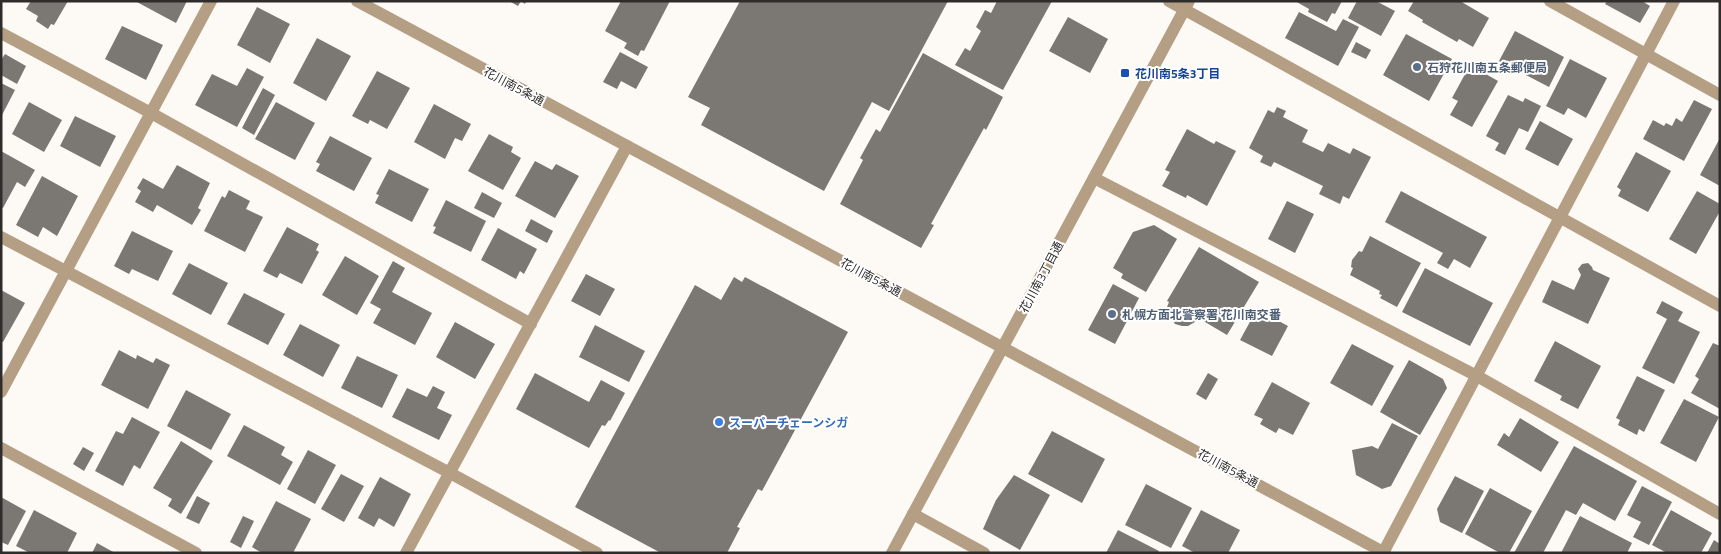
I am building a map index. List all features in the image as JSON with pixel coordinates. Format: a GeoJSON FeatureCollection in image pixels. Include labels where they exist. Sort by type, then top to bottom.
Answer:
{"type":"FeatureCollection","features":[{"type":"Feature","properties":{"kind":"street"},"geometry":{"type":"LineString","coordinates":[[1,392],[211,1]]}},
{"type":"Feature","properties":{"kind":"street","name":"花川南5条通"},"geometry":{"type":"LineString","coordinates":[[357,1],[1384,552]]}},
{"type":"Feature","properties":{"kind":"street"},"geometry":{"type":"LineString","coordinates":[[1169,1],[1187,5],[1720,306]]}},
{"type":"Feature","properties":{"kind":"street"},"geometry":{"type":"LineString","coordinates":[[1550,1],[1720,95]]}},
{"type":"Feature","properties":{"kind":"street"},"geometry":{"type":"LineString","coordinates":[[1384,552],[1674,1]]}},
{"type":"Feature","properties":{"kind":"street","name":"花川南3丁目通"},"geometry":{"type":"LineString","coordinates":[[892,553],[1187,5]]}},
{"type":"Feature","properties":{"kind":"street"},"geometry":{"type":"LineString","coordinates":[[1,33],[151,113],[531,324]]}},
{"type":"Feature","properties":{"kind":"street"},"geometry":{"type":"LineString","coordinates":[[406,553],[628,146]]}},
{"type":"Feature","properties":{"kind":"street"},"geometry":{"type":"LineString","coordinates":[[1094,178],[1477,376],[1720,514]]}},
{"type":"Feature","properties":{"kind":"street"},"geometry":{"type":"LineString","coordinates":[[1,237],[450,473],[597,553]]}},
{"type":"Feature","properties":{"kind":"street"},"geometry":{"type":"LineString","coordinates":[[1,448],[196,553]]}},
{"type":"Feature","properties":{"kind":"street"},"geometry":{"type":"LineString","coordinates":[[913,514],[984,553]]}},
{"type":"Feature","properties":{"kind":"building"},"geometry":{"type":"Polygon","coordinates":[[[31,1],[68,1],[54,25],[51,24],[48,29],[36,21],[38,16],[26,9],[31,1]]]}},
{"type":"Feature","properties":{"kind":"building"},"geometry":{"type":"Polygon","coordinates":[[[135,1],[187,1],[176,23],[135,1]]]}},
{"type":"Feature","properties":{"kind":"building"},"geometry":{"type":"Polygon","coordinates":[[[509,1],[521,1],[518,6],[509,1]]]}},
{"type":"Feature","properties":{"kind":"building"},"geometry":{"type":"Polygon","coordinates":[[[621,1],[670,1],[644,51],[641,50],[638,56],[624,48],[627,43],[605,31],[621,1]]]}},
{"type":"Feature","properties":{"kind":"building"},"geometry":{"type":"Polygon","coordinates":[[[740,1],[948,1],[889,111],[872,102],[824,191],[701,125],[710,108],[688,97],[740,1]]]}},
{"type":"Feature","properties":{"kind":"building"},"geometry":{"type":"Polygon","coordinates":[[[997,1],[1052,1],[1003,90],[955,65],[965,48],[970,51],[981,31],[976,27],[985,10],[991,13],[997,1]]]}},
{"type":"Feature","properties":{"kind":"building"},"geometry":{"type":"Polygon","coordinates":[[[1295,1],[1342,1],[1335,14],[1332,13],[1327,22],[1308,12],[1309,9],[1295,1]]]}},
{"type":"Feature","properties":{"kind":"building"},"geometry":{"type":"Polygon","coordinates":[[[1357,1],[1376,1],[1395,11],[1381,36],[1348,18],[1357,1]]]}},
{"type":"Feature","properties":{"kind":"building"},"geometry":{"type":"Polygon","coordinates":[[[1414,1],[1460,1],[1489,18],[1473,47],[1459,39],[1457,42],[1422,22],[1423,20],[1408,11],[1414,1]]]}},
{"type":"Feature","properties":{"kind":"building"},"geometry":{"type":"Polygon","coordinates":[[[1607,1],[1642,1],[1650,6],[1640,23],[1605,4],[1607,1]]]}},
{"type":"Feature","properties":{"kind":"building"},"geometry":{"type":"Polygon","coordinates":[[[257,7],[290,24],[270,63],[237,45],[257,7]]]}},
{"type":"Feature","properties":{"kind":"building"},"geometry":{"type":"Polygon","coordinates":[[[1299,12],[1336,31],[1343,19],[1359,27],[1338,66],[1285,38],[1299,12]]]}},
{"type":"Feature","properties":{"kind":"building"},"geometry":{"type":"Polygon","coordinates":[[[1068,17],[1108,39],[1090,73],[1049,51],[1068,17]]]}},
{"type":"Feature","properties":{"kind":"building"},"geometry":{"type":"Polygon","coordinates":[[[122,26],[163,45],[146,80],[105,59],[122,26]]]}},
{"type":"Feature","properties":{"kind":"building"},"geometry":{"type":"Polygon","coordinates":[[[1515,31],[1564,57],[1549,87],[1499,61],[1515,31]]]}},
{"type":"Feature","properties":{"kind":"building","name":"石狩花川南五条郵便局"},"geometry":{"type":"Polygon","coordinates":[[[1406,34],[1452,59],[1429,101],[1383,75],[1406,34]]]}},
{"type":"Feature","properties":{"kind":"building"},"geometry":{"type":"Polygon","coordinates":[[[317,38],[351,56],[326,101],[293,83],[317,38]]]}},
{"type":"Feature","properties":{"kind":"building"},"geometry":{"type":"Polygon","coordinates":[[[1356,42],[1371,50],[1366,59],[1351,52],[1356,42]]]}},
{"type":"Feature","properties":{"kind":"building"},"geometry":{"type":"Polygon","coordinates":[[[620,52],[648,67],[636,89],[621,81],[617,89],[603,82],[620,52]]]}},
{"type":"Feature","properties":{"kind":"building"},"geometry":{"type":"Polygon","coordinates":[[[923,53],[1003,97],[931,224],[934,225],[921,248],[840,204],[863,160],[860,158],[876,129],[880,132],[923,53]]]}},
{"type":"Feature","properties":{"kind":"building"},"geometry":{"type":"Polygon","coordinates":[[[5,54],[26,66],[17,84],[1,75],[1,60],[5,54]]]}},
{"type":"Feature","properties":{"kind":"building"},"geometry":{"type":"Polygon","coordinates":[[[1570,59],[1607,78],[1586,118],[1568,108],[1564,115],[1546,106],[1570,59]]]}},
{"type":"Feature","properties":{"kind":"building"},"geometry":{"type":"Polygon","coordinates":[[[1470,65],[1498,81],[1472,127],[1450,115],[1458,101],[1452,98],[1470,65]]]}},
{"type":"Feature","properties":{"kind":"building"},"geometry":{"type":"Polygon","coordinates":[[[247,68],[264,77],[237,127],[195,105],[212,74],[237,86],[247,68]]]}},
{"type":"Feature","properties":{"kind":"building"},"geometry":{"type":"Polygon","coordinates":[[[377,71],[410,88],[387,129],[370,120],[368,124],[352,116],[377,71]]]}},
{"type":"Feature","properties":{"kind":"building"},"geometry":{"type":"Polygon","coordinates":[[[1,83],[15,90],[1,117],[1,83]]]}},
{"type":"Feature","properties":{"kind":"building"},"geometry":{"type":"Polygon","coordinates":[[[263,88],[275,95],[254,135],[242,128],[263,88]]]}},
{"type":"Feature","properties":{"kind":"building"},"geometry":{"type":"Polygon","coordinates":[[[1508,95],[1523,102],[1525,98],[1541,106],[1528,132],[1519,128],[1505,155],[1495,150],[1499,143],[1486,136],[1508,95]]]}},
{"type":"Feature","properties":{"kind":"building"},"geometry":{"type":"Polygon","coordinates":[[[1694,100],[1712,109],[1684,161],[1643,139],[1653,120],[1664,126],[1666,123],[1672,126],[1676,118],[1682,122],[1694,100]]]}},
{"type":"Feature","properties":{"kind":"building"},"geometry":{"type":"Polygon","coordinates":[[[29,102],[62,120],[44,152],[12,134],[29,102]]]}},
{"type":"Feature","properties":{"kind":"building"},"geometry":{"type":"Polygon","coordinates":[[[276,102],[315,123],[295,160],[255,139],[276,102]]]}},
{"type":"Feature","properties":{"kind":"building"},"geometry":{"type":"Polygon","coordinates":[[[434,104],[471,124],[462,141],[455,138],[445,159],[414,142],[434,104]]]}},
{"type":"Feature","properties":{"kind":"building"},"geometry":{"type":"Polygon","coordinates":[[[1277,107],[1286,111],[1283,117],[1308,130],[1302,142],[1323,152],[1328,143],[1350,154],[1353,148],[1371,157],[1349,199],[1343,196],[1340,204],[1319,194],[1323,186],[1274,162],[1271,167],[1260,162],[1263,156],[1249,148],[1268,110],[1274,113],[1277,107]]]}},
{"type":"Feature","properties":{"kind":"building"},"geometry":{"type":"Polygon","coordinates":[[[75,116],[116,136],[100,167],[60,146],[75,116]]]}},
{"type":"Feature","properties":{"kind":"building"},"geometry":{"type":"Polygon","coordinates":[[[1540,121],[1573,139],[1558,166],[1525,149],[1540,121]]]}},
{"type":"Feature","properties":{"kind":"building"},"geometry":{"type":"Polygon","coordinates":[[[1187,129],[1214,144],[1216,141],[1236,151],[1207,206],[1187,195],[1186,198],[1162,186],[1170,172],[1165,170],[1187,129]]]}},
{"type":"Feature","properties":{"kind":"building"},"geometry":{"type":"Polygon","coordinates":[[[489,134],[513,147],[511,152],[521,158],[503,190],[468,171],[489,134]]]}},
{"type":"Feature","properties":{"kind":"building"},"geometry":{"type":"Polygon","coordinates":[[[330,136],[372,158],[354,191],[316,171],[320,164],[316,162],[330,136]]]}},
{"type":"Feature","properties":{"kind":"building"},"geometry":{"type":"Polygon","coordinates":[[[1720,138],[1720,186],[1700,175],[1720,138]]]}},
{"type":"Feature","properties":{"kind":"building"},"geometry":{"type":"Polygon","coordinates":[[[1,151],[35,170],[25,187],[17,182],[3,208],[1,207],[1,151]]]}},
{"type":"Feature","properties":{"kind":"building"},"geometry":{"type":"Polygon","coordinates":[[[1636,152],[1671,171],[1648,212],[1618,196],[1621,190],[1617,187],[1636,152]]]}},
{"type":"Feature","properties":{"kind":"building"},"geometry":{"type":"Polygon","coordinates":[[[535,161],[552,170],[556,164],[579,176],[555,218],[515,196],[535,161]]]}},
{"type":"Feature","properties":{"kind":"building"},"geometry":{"type":"Polygon","coordinates":[[[177,165],[210,183],[198,208],[201,210],[192,225],[157,205],[153,212],[135,202],[141,191],[137,188],[143,178],[163,189],[177,165]]]}},
{"type":"Feature","properties":{"kind":"building"},"geometry":{"type":"Polygon","coordinates":[[[389,169],[429,189],[412,222],[375,203],[379,195],[376,194],[389,169]]]}},
{"type":"Feature","properties":{"kind":"building"},"geometry":{"type":"Polygon","coordinates":[[[42,176],[78,196],[57,236],[43,227],[38,237],[16,225],[42,176]]]}},
{"type":"Feature","properties":{"kind":"building"},"geometry":{"type":"Polygon","coordinates":[[[229,190],[250,201],[246,209],[263,217],[245,252],[204,231],[222,196],[225,198],[229,190]]]}},
{"type":"Feature","properties":{"kind":"building"},"geometry":{"type":"Polygon","coordinates":[[[1401,191],[1487,237],[1470,268],[1454,259],[1448,269],[1437,263],[1443,253],[1385,222],[1401,191]]]}},
{"type":"Feature","properties":{"kind":"building"},"geometry":{"type":"Polygon","coordinates":[[[1697,191],[1720,204],[1720,211],[1696,254],[1669,239],[1697,191]]]}},
{"type":"Feature","properties":{"kind":"building"},"geometry":{"type":"Polygon","coordinates":[[[482,192],[502,203],[494,218],[474,208],[482,192]]]}},
{"type":"Feature","properties":{"kind":"building"},"geometry":{"type":"Polygon","coordinates":[[[446,200],[486,221],[471,252],[433,233],[436,227],[433,226],[446,200]]]}},
{"type":"Feature","properties":{"kind":"building"},"geometry":{"type":"Polygon","coordinates":[[[1287,201],[1314,214],[1295,253],[1268,239],[1287,201]]]}},
{"type":"Feature","properties":{"kind":"building"},"geometry":{"type":"Polygon","coordinates":[[[531,219],[553,231],[547,243],[525,231],[531,219]]]}},
{"type":"Feature","properties":{"kind":"building"},"geometry":{"type":"Polygon","coordinates":[[[1154,225],[1177,239],[1146,292],[1121,278],[1123,274],[1113,268],[1133,232],[1154,225]]]}},
{"type":"Feature","properties":{"kind":"building"},"geometry":{"type":"Polygon","coordinates":[[[287,227],[319,244],[316,250],[319,252],[302,284],[280,273],[277,278],[263,271],[287,227]]]}},
{"type":"Feature","properties":{"kind":"building"},"geometry":{"type":"Polygon","coordinates":[[[498,228],[537,249],[524,274],[520,271],[516,279],[481,260],[498,228]]]}},
{"type":"Feature","properties":{"kind":"building"},"geometry":{"type":"Polygon","coordinates":[[[132,231],[173,251],[158,281],[132,269],[129,274],[114,266],[132,231]]]}},
{"type":"Feature","properties":{"kind":"building"},"geometry":{"type":"Polygon","coordinates":[[[1370,236],[1421,263],[1397,307],[1380,298],[1382,295],[1379,294],[1380,291],[1350,275],[1353,268],[1351,267],[1352,260],[1359,251],[1362,252],[1370,236]]]}},
{"type":"Feature","properties":{"kind":"building"},"geometry":{"type":"Polygon","coordinates":[[[1199,247],[1259,282],[1227,335],[1200,319],[1188,326],[1175,324],[1169,315],[1167,307],[1169,302],[1167,301],[1199,247]]]}},
{"type":"Feature","properties":{"kind":"building"},"geometry":{"type":"Polygon","coordinates":[[[345,256],[379,276],[357,315],[322,295],[345,256]]]}},
{"type":"Feature","properties":{"kind":"building"},"geometry":{"type":"Polygon","coordinates":[[[393,261],[405,268],[392,292],[432,313],[415,345],[373,323],[381,309],[370,303],[393,261]]]}},
{"type":"Feature","properties":{"kind":"building"},"geometry":{"type":"Polygon","coordinates":[[[189,263],[228,283],[211,315],[172,294],[189,263]]]}},
{"type":"Feature","properties":{"kind":"building"},"geometry":{"type":"Polygon","coordinates":[[[1588,263],[1593,270],[1610,278],[1588,324],[1542,302],[1552,280],[1574,290],[1581,275],[1578,269],[1582,264],[1588,263]]]}},
{"type":"Feature","properties":{"kind":"building"},"geometry":{"type":"Polygon","coordinates":[[[1425,268],[1493,303],[1470,346],[1402,312],[1425,268]]]}},
{"type":"Feature","properties":{"kind":"building"},"geometry":{"type":"Polygon","coordinates":[[[586,274],[615,289],[600,316],[571,301],[586,274]]]}},
{"type":"Feature","properties":{"kind":"building"},"geometry":{"type":"Polygon","coordinates":[[[734,277],[742,282],[745,277],[848,332],[762,491],[758,489],[737,527],[740,528],[727,553],[661,553],[575,507],[695,285],[721,300],[734,277]]]}},
{"type":"Feature","properties":{"kind":"building"},"geometry":{"type":"Polygon","coordinates":[[[1113,284],[1139,298],[1115,344],[1088,330],[1113,284]]]}},
{"type":"Feature","properties":{"kind":"building"},"geometry":{"type":"Polygon","coordinates":[[[1,290],[25,303],[3,342],[1,341],[1,290]]]}},
{"type":"Feature","properties":{"kind":"building"},"geometry":{"type":"Polygon","coordinates":[[[244,293],[285,314],[268,345],[227,324],[244,293]]]}},
{"type":"Feature","properties":{"kind":"building"},"geometry":{"type":"Polygon","coordinates":[[[1662,301],[1683,312],[1678,321],[1700,332],[1674,384],[1642,368],[1667,319],[1656,313],[1662,301]]]}},
{"type":"Feature","properties":{"kind":"building"},"geometry":{"type":"Polygon","coordinates":[[[1257,309],[1288,326],[1272,356],[1240,340],[1257,309]]]}},
{"type":"Feature","properties":{"kind":"building"},"geometry":{"type":"Polygon","coordinates":[[[455,322],[495,344],[475,379],[436,357],[455,322]]]}},
{"type":"Feature","properties":{"kind":"building"},"geometry":{"type":"Polygon","coordinates":[[[300,324],[340,345],[323,377],[283,355],[300,324]]]}},
{"type":"Feature","properties":{"kind":"building"},"geometry":{"type":"Polygon","coordinates":[[[595,325],[645,351],[629,382],[579,357],[595,325]]]}},
{"type":"Feature","properties":{"kind":"building"},"geometry":{"type":"Polygon","coordinates":[[[1555,341],[1601,366],[1578,409],[1560,400],[1562,396],[1534,381],[1555,341]]]}},
{"type":"Feature","properties":{"kind":"building"},"geometry":{"type":"Polygon","coordinates":[[[1713,343],[1720,346],[1720,409],[1691,393],[1699,379],[1695,376],[1713,343]]]}},
{"type":"Feature","properties":{"kind":"building"},"geometry":{"type":"Polygon","coordinates":[[[1352,344],[1394,366],[1372,406],[1330,383],[1352,344]]]}},
{"type":"Feature","properties":{"kind":"building"},"geometry":{"type":"Polygon","coordinates":[[[119,350],[136,359],[137,355],[153,363],[156,358],[170,365],[148,409],[101,385],[119,350]]]}},
{"type":"Feature","properties":{"kind":"building"},"geometry":{"type":"Polygon","coordinates":[[[357,356],[398,375],[382,408],[341,388],[357,356]]]}},
{"type":"Feature","properties":{"kind":"building"},"geometry":{"type":"Polygon","coordinates":[[[1409,360],[1443,379],[1447,388],[1420,435],[1380,412],[1409,360]]]}},
{"type":"Feature","properties":{"kind":"building"},"geometry":{"type":"Polygon","coordinates":[[[535,373],[589,402],[601,380],[625,393],[610,421],[605,426],[602,425],[589,448],[516,409],[535,373]]]}},
{"type":"Feature","properties":{"kind":"building"},"geometry":{"type":"Polygon","coordinates":[[[1208,373],[1218,379],[1206,400],[1196,394],[1208,373]]]}},
{"type":"Feature","properties":{"kind":"building"},"geometry":{"type":"Polygon","coordinates":[[[1637,376],[1665,390],[1644,432],[1639,429],[1637,435],[1618,425],[1620,420],[1616,418],[1637,376]]]}},
{"type":"Feature","properties":{"kind":"building"},"geometry":{"type":"Polygon","coordinates":[[[1272,382],[1310,403],[1293,435],[1279,428],[1276,433],[1260,424],[1263,419],[1254,415],[1272,382]]]}},
{"type":"Feature","properties":{"kind":"building"},"geometry":{"type":"Polygon","coordinates":[[[433,386],[445,392],[437,408],[452,415],[439,440],[392,417],[407,388],[427,397],[433,386]]]}},
{"type":"Feature","properties":{"kind":"building"},"geometry":{"type":"Polygon","coordinates":[[[186,390],[231,414],[211,450],[167,426],[186,390]]]}},
{"type":"Feature","properties":{"kind":"building"},"geometry":{"type":"Polygon","coordinates":[[[1684,399],[1719,417],[1696,462],[1660,443],[1684,399]]]}},
{"type":"Feature","properties":{"kind":"building"},"geometry":{"type":"Polygon","coordinates":[[[132,417],[160,432],[140,469],[134,465],[123,486],[95,471],[116,431],[123,434],[132,417]]]}},
{"type":"Feature","properties":{"kind":"building"},"geometry":{"type":"Polygon","coordinates":[[[1520,418],[1559,442],[1541,472],[1497,445],[1504,433],[1509,437],[1520,418]]]}},
{"type":"Feature","properties":{"kind":"building"},"geometry":{"type":"Polygon","coordinates":[[[1392,423],[1418,436],[1391,486],[1382,489],[1356,475],[1352,450],[1372,446],[1378,449],[1392,423]]]}},
{"type":"Feature","properties":{"kind":"building"},"geometry":{"type":"Polygon","coordinates":[[[244,425],[285,447],[281,455],[293,462],[280,485],[227,456],[244,425]]]}},
{"type":"Feature","properties":{"kind":"building"},"geometry":{"type":"Polygon","coordinates":[[[1052,431],[1105,459],[1082,503],[1028,474],[1052,431]]]}},
{"type":"Feature","properties":{"kind":"building"},"geometry":{"type":"Polygon","coordinates":[[[181,441],[213,461],[181,514],[168,506],[172,499],[153,488],[181,441]]]}},
{"type":"Feature","properties":{"kind":"building"},"geometry":{"type":"Polygon","coordinates":[[[1574,446],[1637,481],[1615,521],[1583,503],[1576,515],[1566,510],[1543,553],[1514,553],[1574,446]]]}},
{"type":"Feature","properties":{"kind":"building"},"geometry":{"type":"Polygon","coordinates":[[[83,447],[94,453],[84,471],[73,464],[83,447]]]}},
{"type":"Feature","properties":{"kind":"building"},"geometry":{"type":"Polygon","coordinates":[[[308,450],[336,465],[315,504],[287,489],[308,450]]]}},
{"type":"Feature","properties":{"kind":"building"},"geometry":{"type":"Polygon","coordinates":[[[341,474],[364,486],[344,522],[321,509],[341,474]]]}},
{"type":"Feature","properties":{"kind":"building"},"geometry":{"type":"Polygon","coordinates":[[[1014,475],[1050,495],[1020,550],[983,529],[996,500],[1014,475]]]}},
{"type":"Feature","properties":{"kind":"building"},"geometry":{"type":"Polygon","coordinates":[[[1455,476],[1484,491],[1462,533],[1440,522],[1437,509],[1455,476]]]}},
{"type":"Feature","properties":{"kind":"building"},"geometry":{"type":"Polygon","coordinates":[[[380,477],[411,494],[394,527],[379,518],[374,527],[358,518],[380,477]]]}},
{"type":"Feature","properties":{"kind":"building"},"geometry":{"type":"Polygon","coordinates":[[[1146,484],[1192,508],[1171,548],[1125,525],[1146,484]]]}},
{"type":"Feature","properties":{"kind":"building"},"geometry":{"type":"Polygon","coordinates":[[[1642,486],[1672,502],[1649,545],[1633,537],[1641,522],[1627,515],[1642,486]]]}},
{"type":"Feature","properties":{"kind":"building"},"geometry":{"type":"Polygon","coordinates":[[[1490,488],[1532,511],[1509,553],[1500,553],[1465,534],[1490,488]]]}},
{"type":"Feature","properties":{"kind":"building"},"geometry":{"type":"Polygon","coordinates":[[[197,496],[210,503],[199,524],[186,518],[197,496]]]}},
{"type":"Feature","properties":{"kind":"building"},"geometry":{"type":"Polygon","coordinates":[[[1,497],[26,511],[8,545],[1,542],[1,497]]]}},
{"type":"Feature","properties":{"kind":"building"},"geometry":{"type":"Polygon","coordinates":[[[276,501],[311,519],[293,553],[262,553],[252,547],[276,501]]]}},
{"type":"Feature","properties":{"kind":"building"},"geometry":{"type":"Polygon","coordinates":[[[34,510],[77,533],[67,553],[30,553],[16,546],[34,510]]]}},
{"type":"Feature","properties":{"kind":"building"},"geometry":{"type":"Polygon","coordinates":[[[1201,510],[1240,530],[1228,553],[1195,553],[1182,546],[1201,510]]]}},
{"type":"Feature","properties":{"kind":"building"},"geometry":{"type":"Polygon","coordinates":[[[1671,510],[1712,533],[1701,553],[1667,553],[1652,545],[1671,510]]]}},
{"type":"Feature","properties":{"kind":"building"},"geometry":{"type":"Polygon","coordinates":[[[243,516],[254,521],[241,548],[230,542],[243,516]]]}},
{"type":"Feature","properties":{"kind":"building"},"geometry":{"type":"Polygon","coordinates":[[[1580,516],[1632,543],[1627,553],[1561,553],[1580,516]]]}},
{"type":"Feature","properties":{"kind":"building"},"geometry":{"type":"Polygon","coordinates":[[[1118,530],[1159,551],[1158,553],[1106,553],[1118,530]]]}},
{"type":"Feature","properties":{"kind":"building"},"geometry":{"type":"Polygon","coordinates":[[[1714,540],[1720,544],[1720,553],[1707,553],[1714,540]]]}},
{"type":"Feature","properties":{"kind":"building"},"geometry":{"type":"Polygon","coordinates":[[[97,543],[115,553],[92,553],[97,543]]]}},
{"type":"Feature","properties":{"kind":"place","name":"石狩花川南五条郵便局"},"geometry":{"type":"Point","coordinates":[1417,67]}},
{"type":"Feature","properties":{"kind":"place","name":"花川南5条3丁目"},"geometry":{"type":"Point","coordinates":[1125,73]}},
{"type":"Feature","properties":{"kind":"place","name":"札幌方面北警察署 花川南交番"},"geometry":{"type":"Point","coordinates":[1112,314]}},
{"type":"Feature","properties":{"kind":"place","name":"スーパーチェーンシガ"},"geometry":{"type":"Point","coordinates":[719,422]}}]}
